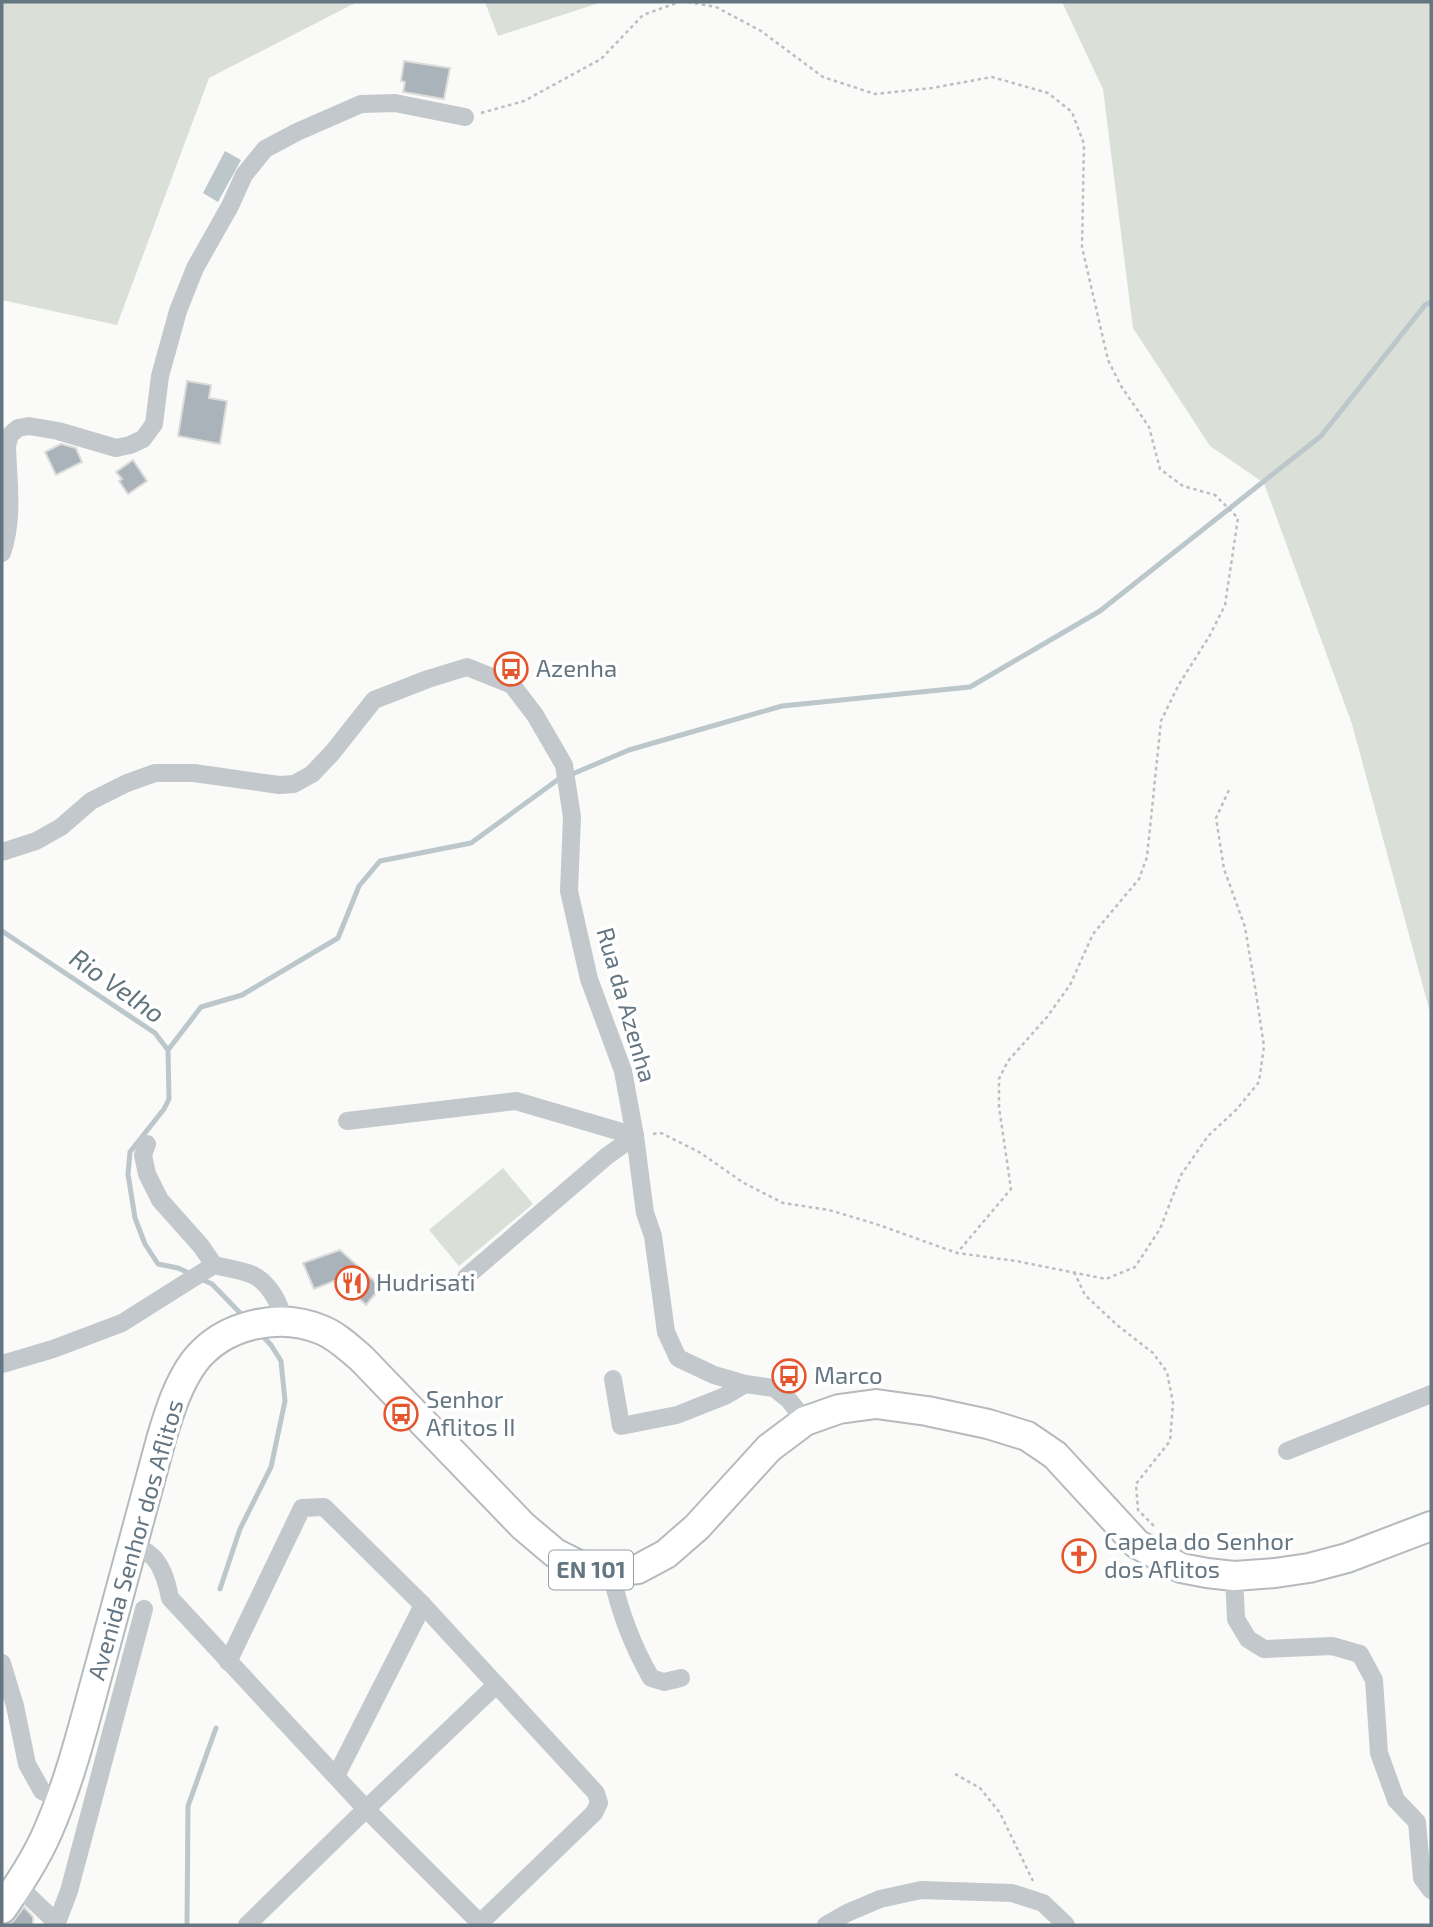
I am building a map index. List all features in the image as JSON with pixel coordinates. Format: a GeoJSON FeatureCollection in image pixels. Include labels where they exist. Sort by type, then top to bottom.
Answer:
{"type":"FeatureCollection","features":[{"type":"Feature","properties":{"kind":"main road","name":"Avenida Senhor dos Aflitos"},"geometry":{"type":"LineString","coordinates":[[60,1799],[80,1737],[173,1402],[195,1360],[215,1342],[254,1324],[283,1321],[304,1324],[323,1330],[338,1340],[361,1358],[523,1526],[555,1553],[587,1569],[611,1572],[638,1569],[666,1555],[697,1527],[769,1448],[805,1421],[839,1409],[876,1404],[927,1411],[988,1424],[1027,1436],[1055,1455],[1136,1544],[1181,1568],[1234,1576],[1309,1568],[1347,1558],[1431,1526]]}},
{"type":"Feature","properties":{"kind":"main road","name":"EN 101"},"geometry":{"type":"LineString","coordinates":[[2,1909],[48,1831],[60,1799]]}},
{"type":"Feature","properties":{"kind":"street"},"geometry":{"type":"LineString","coordinates":[[2,553],[9,517],[7,446],[10,435],[18,428],[29,426],[58,430],[116,448],[143,439],[154,424],[160,376],[178,311],[195,268],[230,206],[244,174],[265,149],[361,104],[395,103],[465,117]]}},
{"type":"Feature","properties":{"kind":"street","name":"Rua da Azenha"},"geometry":{"type":"LineString","coordinates":[[2,852],[36,841],[61,827],[91,801],[155,773],[194,773],[278,785],[294,784],[312,774],[374,700],[428,679],[467,667],[512,685],[535,715],[564,765],[572,817],[569,891],[589,979],[623,1071],[645,1213],[653,1236],[666,1332],[678,1359],[714,1375],[745,1384],[774,1388],[789,1400],[805,1421]]}},
{"type":"Feature","properties":{"kind":"street"},"geometry":{"type":"LineString","coordinates":[[347,1121],[516,1101],[635,1136]]}},
{"type":"Feature","properties":{"kind":"street"},"geometry":{"type":"LineString","coordinates":[[466,1277],[607,1156],[635,1136]]}},
{"type":"Feature","properties":{"kind":"street"},"geometry":{"type":"LineString","coordinates":[[147,1144],[143,1155],[147,1174],[160,1200],[186,1228],[214,1265],[253,1275],[271,1291],[281,1307],[283,1321]]}},
{"type":"Feature","properties":{"kind":"street"},"geometry":{"type":"LineString","coordinates":[[2,1364],[53,1349],[122,1323],[214,1265]]}},
{"type":"Feature","properties":{"kind":"street"},"geometry":{"type":"LineString","coordinates":[[613,1379],[621,1426],[677,1415],[725,1396],[745,1384]]}},
{"type":"Feature","properties":{"kind":"street"},"geometry":{"type":"LineString","coordinates":[[1287,1451],[1431,1394]]}},
{"type":"Feature","properties":{"kind":"street"},"geometry":{"type":"LineString","coordinates":[[132,1546],[149,1553],[161,1569],[170,1598],[228,1662],[366,1809],[479,1924],[594,1813],[598,1803],[596,1793],[423,1605],[324,1507],[302,1508],[228,1662]]}},
{"type":"Feature","properties":{"kind":"street"},"geometry":{"type":"LineString","coordinates":[[611,1572],[636,1652],[652,1678],[664,1682],[681,1678]]}},
{"type":"Feature","properties":{"kind":"street"},"geometry":{"type":"LineString","coordinates":[[1234,1576],[1236,1619],[1248,1639],[1264,1649],[1332,1646],[1360,1654],[1374,1680],[1379,1753],[1396,1800],[1416,1822],[1422,1878],[1431,1890]]}},
{"type":"Feature","properties":{"kind":"street"},"geometry":{"type":"LineString","coordinates":[[118,1600],[144,1609],[158,1606],[170,1598]]}},
{"type":"Feature","properties":{"kind":"street"},"geometry":{"type":"LineString","coordinates":[[336,1776],[423,1605]]}},
{"type":"Feature","properties":{"kind":"street"},"geometry":{"type":"LineString","coordinates":[[18,1886],[57,1924],[69,1891],[144,1609]]}},
{"type":"Feature","properties":{"kind":"street"},"geometry":{"type":"LineString","coordinates":[[2,1664],[15,1706],[27,1764],[42,1790],[60,1799]]}},
{"type":"Feature","properties":{"kind":"street"},"geometry":{"type":"LineString","coordinates":[[247,1925],[496,1685]]}},
{"type":"Feature","properties":{"kind":"street"},"geometry":{"type":"LineString","coordinates":[[826,1925],[846,1913],[880,1899],[921,1891],[1012,1893],[1043,1903],[1066,1925]]}},
{"type":"Feature","properties":{"kind":"path"},"geometry":{"type":"LineString","coordinates":[[465,117],[524,101],[601,59],[643,15],[679,2]]}},
{"type":"Feature","properties":{"kind":"path"},"geometry":{"type":"LineString","coordinates":[[688,2],[716,7],[761,31],[823,77],[875,94],[932,88],[992,77],[1048,93],[1072,112],[1084,144],[1082,247],[1108,360],[1121,386],[1149,427],[1160,469],[1183,486],[1214,495],[1238,518],[1225,605],[1161,721],[1147,857],[1139,878],[1093,934],[1070,985],[1047,1017],[1008,1061],[999,1079],[999,1107],[1011,1189],[957,1253]]}},
{"type":"Feature","properties":{"kind":"path"},"geometry":{"type":"LineString","coordinates":[[635,1136],[661,1133],[699,1152],[744,1183],[783,1203],[829,1210],[957,1253],[1016,1261],[1106,1279],[1135,1267],[1160,1229],[1181,1175],[1208,1136],[1236,1110],[1259,1082],[1264,1046],[1255,987],[1245,926],[1224,869],[1216,818],[1229,790]]}},
{"type":"Feature","properties":{"kind":"path"},"geometry":{"type":"LineString","coordinates":[[1074,1272],[1085,1294],[1117,1325],[1153,1353],[1167,1372],[1173,1403],[1170,1441],[1136,1484],[1138,1510],[1156,1528]]}},
{"type":"Feature","properties":{"kind":"path"},"geometry":{"type":"LineString","coordinates":[[955,1774],[980,1788],[1000,1813],[1032,1876],[1037,1901]]}},
{"type":"Feature","properties":{"kind":"shaded area"},"geometry":{"type":"Polygon","coordinates":[[[2,2],[357,2],[209,78],[117,325],[2,300],[2,2]]]}},
{"type":"Feature","properties":{"kind":"shaded area"},"geometry":{"type":"Polygon","coordinates":[[[485,2],[602,2],[498,36],[485,2]]]}},
{"type":"Feature","properties":{"kind":"shaded area"},"geometry":{"type":"Polygon","coordinates":[[[1062,2],[1431,2],[1431,1016],[1352,724],[1264,483],[1210,446],[1133,328],[1103,89],[1062,2]]]}},
{"type":"Feature","properties":{"kind":"shaded area"},"geometry":{"type":"Polygon","coordinates":[[[225,151],[241,160],[218,202],[203,193],[225,151]]]}},
{"type":"Feature","properties":{"kind":"shaded area"},"geometry":{"type":"Polygon","coordinates":[[[503,1168],[533,1204],[459,1266],[429,1230],[503,1168]]]}},
{"type":"Feature","properties":{"kind":"building"},"geometry":{"type":"Polygon","coordinates":[[[404,61],[450,68],[444,99],[403,92],[405,82],[401,81],[404,61]]]}},
{"type":"Feature","properties":{"kind":"building"},"geometry":{"type":"Polygon","coordinates":[[[187,381],[211,385],[209,398],[227,401],[220,444],[178,436],[187,381]]]}},
{"type":"Feature","properties":{"kind":"building"},"geometry":{"type":"Polygon","coordinates":[[[61,444],[76,448],[82,462],[56,475],[45,452],[61,444]]]}},
{"type":"Feature","properties":{"kind":"building"},"geometry":{"type":"Polygon","coordinates":[[[133,460],[147,481],[128,494],[116,472],[133,460]]]}},
{"type":"Feature","properties":{"kind":"building"},"geometry":{"type":"Polygon","coordinates":[[[340,1250],[381,1287],[366,1305],[339,1279],[314,1289],[303,1263],[340,1250]]]}},
{"type":"Feature","properties":{"kind":"building","name":"Capela do Senhor dos Aflitos"},"geometry":{"type":"Polygon","coordinates":[[[1085,1542],[1094,1555],[1074,1571],[1064,1557],[1085,1542]]]}},
{"type":"Feature","properties":{"kind":"building"},"geometry":{"type":"Polygon","coordinates":[[[24,1907],[33,1917],[33,1925],[4,1925],[10,1924],[24,1907]]]}},
{"type":"Feature","properties":{"kind":"waterway"},"geometry":{"type":"LineString","coordinates":[[570,775],[629,750],[782,706],[970,687],[1100,611],[1321,436],[1425,305],[1431,302]]}},
{"type":"Feature","properties":{"kind":"waterway"},"geometry":{"type":"LineString","coordinates":[[168,1050],[201,1007],[242,995],[338,938],[359,886],[380,861],[471,843],[561,778]]}},
{"type":"Feature","properties":{"kind":"waterway","name":"Rio Velho"},"geometry":{"type":"LineString","coordinates":[[2,931],[155,1033],[168,1050],[169,1099],[130,1152],[128,1174],[135,1218],[145,1244],[158,1264],[178,1268],[193,1275]]}},
{"type":"Feature","properties":{"kind":"waterway","name":"Rio Velho"},"geometry":{"type":"LineString","coordinates":[[201,1279],[212,1284],[246,1319]]}},
{"type":"Feature","properties":{"kind":"waterway","name":"Rio Velho"},"geometry":{"type":"LineString","coordinates":[[220,1589],[240,1529],[271,1467],[285,1401],[281,1361],[260,1333]]}},
{"type":"Feature","properties":{"kind":"waterway","name":"Rio Velho"},"geometry":{"type":"LineString","coordinates":[[187,1925],[188,1806],[216,1728]]}},
{"type":"Feature","properties":{"kind":"place","name":"Azenha"},"geometry":{"type":"Point","coordinates":[511,669]}},
{"type":"Feature","properties":{"kind":"place","name":"Hudrisati"},"geometry":{"type":"Point","coordinates":[352,1283]}},
{"type":"Feature","properties":{"kind":"place","name":"Marco"},"geometry":{"type":"Point","coordinates":[789,1376]}},
{"type":"Feature","properties":{"kind":"place","name":"Senhor Aflitos II"},"geometry":{"type":"Point","coordinates":[401,1414]}},
{"type":"Feature","properties":{"kind":"place","name":"Capela do Senhor dos Aflitos"},"geometry":{"type":"Point","coordinates":[1079,1556]}}]}
